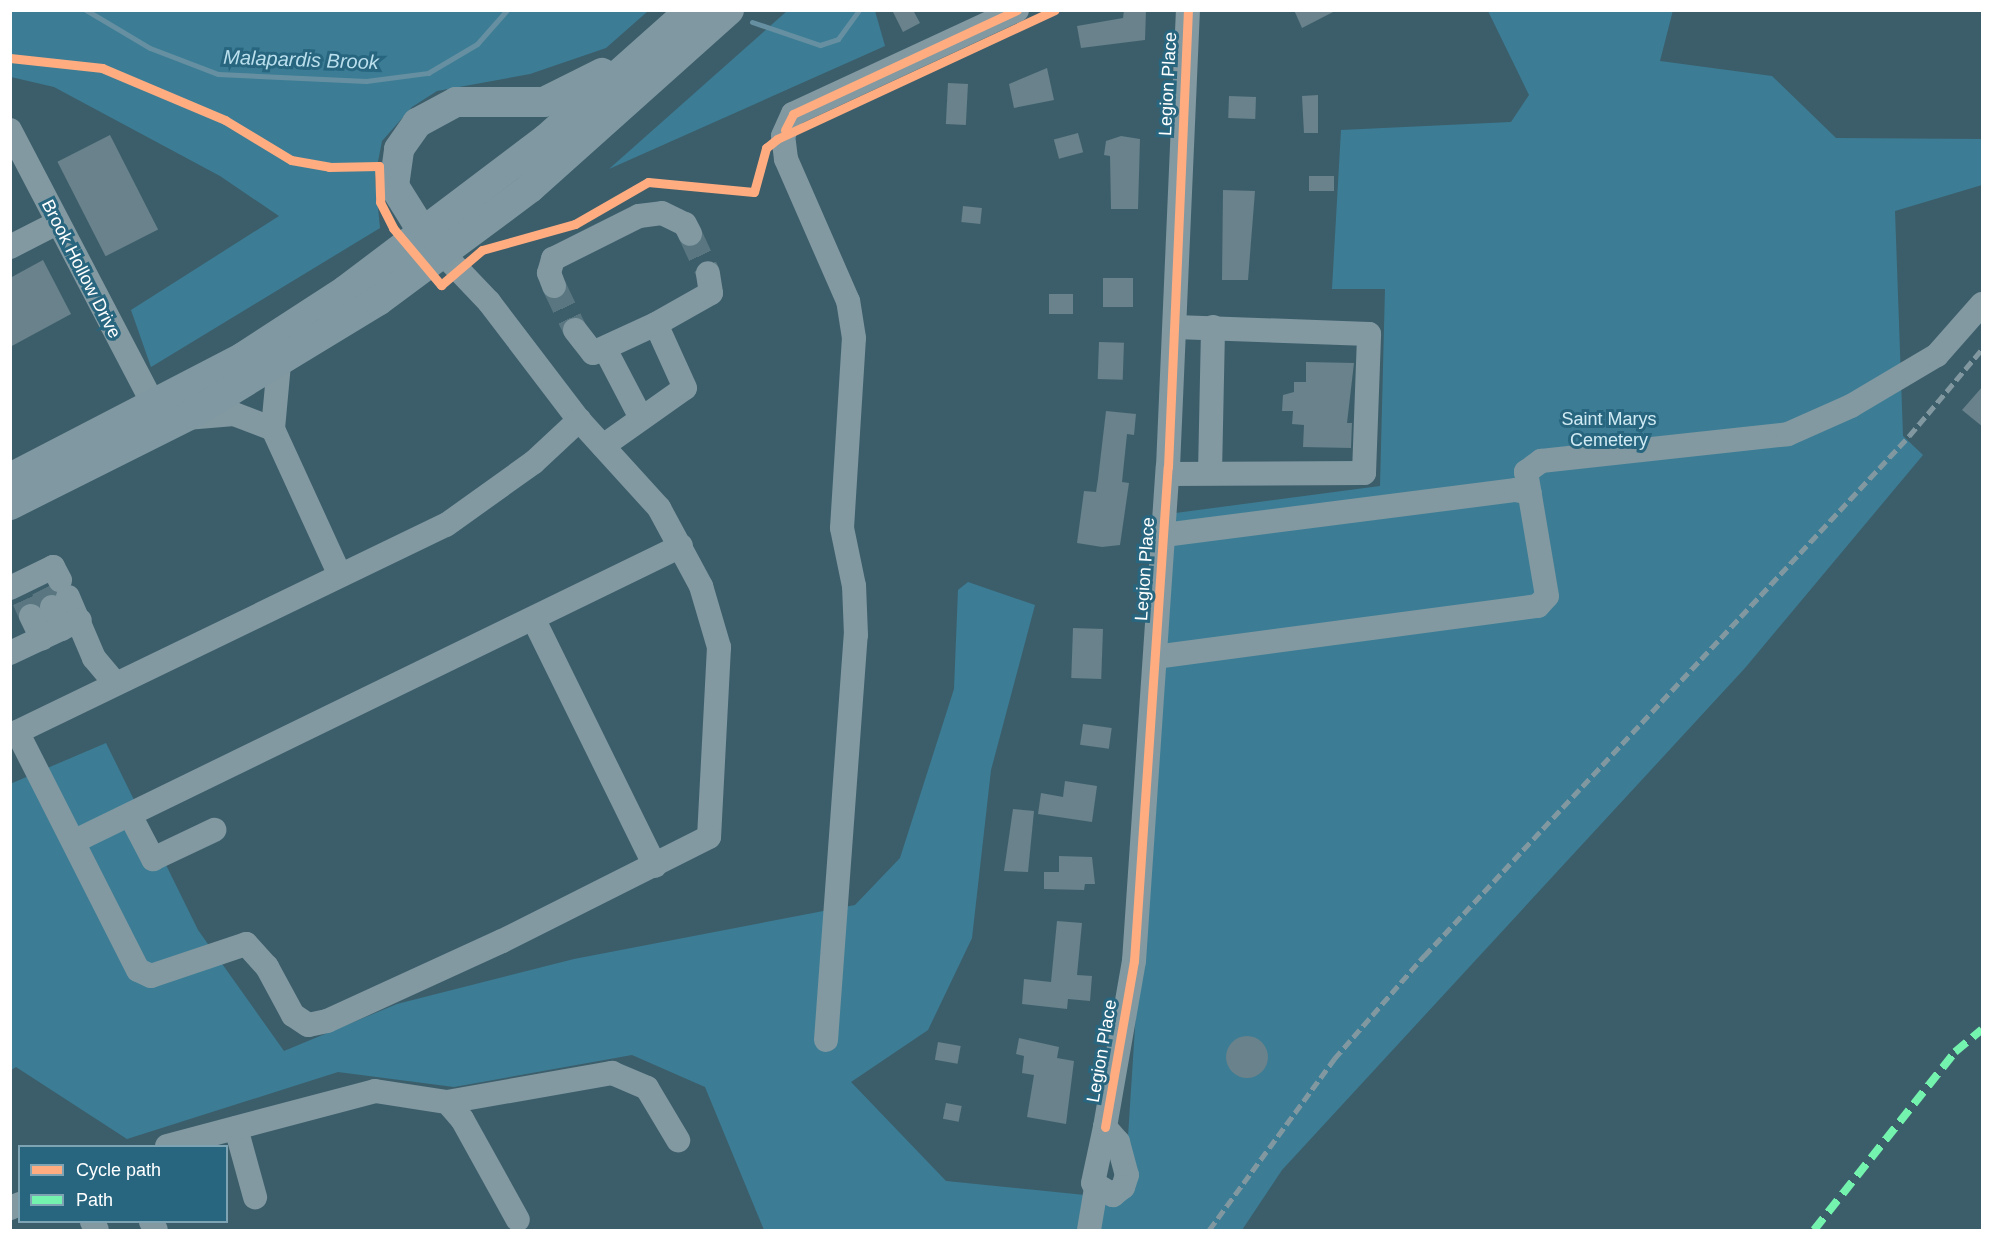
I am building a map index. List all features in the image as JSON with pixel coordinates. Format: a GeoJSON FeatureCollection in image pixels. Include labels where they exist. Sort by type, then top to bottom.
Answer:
{"type":"FeatureCollection","features":[{"type":"Feature","properties":{"kind":"main road"},"geometry":{"type":"LineString","coordinates":[[10,478],[154,406],[243,357],[434,244],[691,10]]}},
{"type":"Feature","properties":{"kind":"main road"},"geometry":{"type":"LineString","coordinates":[[10,505],[185,418],[279,364],[434,244],[600,128],[729,10]]}},
{"type":"Feature","properties":{"kind":"main road"},"geometry":{"type":"LineString","coordinates":[[434,244],[397,198],[393,174],[405,137],[430,111],[456,102],[522,104],[568,94],[663,36]]}},
{"type":"Feature","properties":{"kind":"street"},"geometry":{"type":"LineString","coordinates":[[826,1040],[856,635],[854,586],[842,528],[854,338],[841,280],[786,159],[785,130],[793,114],[1017,10]]}},
{"type":"Feature","properties":{"kind":"street","name":"Legion Place"},"geometry":{"type":"LineString","coordinates":[[1106,1127],[1118,1142],[1126,1175],[1119,1193],[1096,1188],[1094,1174],[1106,1127],[1134,961],[1168,474],[1188,10]]}},
{"type":"Feature","properties":{"kind":"street","name":"Brook Hollow Drive"},"geometry":{"type":"LineString","coordinates":[[10,130],[96,302],[154,406]]}},
{"type":"Feature","properties":{"kind":"street"},"geometry":{"type":"LineString","coordinates":[[554,286],[549,273],[553,259],[639,216],[662,213],[686,224],[690,234]]}},
{"type":"Feature","properties":{"kind":"street"},"geometry":{"type":"LineString","coordinates":[[10,247],[57,223]]}},
{"type":"Feature","properties":{"kind":"street"},"geometry":{"type":"LineString","coordinates":[[434,244],[579,420],[659,508],[681,546],[719,647],[718,751],[709,837],[502,941],[308,1025],[293,1015],[267,967],[246,944],[151,976],[138,970],[75,841],[14,733],[339,573],[446,525],[534,462],[579,420]]}},
{"type":"Feature","properties":{"kind":"street"},"geometry":{"type":"LineString","coordinates":[[575,330],[585,350],[605,349],[705,298],[713,284],[708,273]]}},
{"type":"Feature","properties":{"kind":"street"},"geometry":{"type":"LineString","coordinates":[[1155,657],[1538,606],[1547,596],[1526,472],[1562,455],[1788,434],[1851,406],[1936,355],[1983,304]]}},
{"type":"Feature","properties":{"kind":"street"},"geometry":{"type":"LineString","coordinates":[[603,446],[685,388],[656,324]]}},
{"type":"Feature","properties":{"kind":"street"},"geometry":{"type":"LineString","coordinates":[[1168,474],[1364,473],[1369,334],[1175,327]]}},
{"type":"Feature","properties":{"kind":"street"},"geometry":{"type":"LineString","coordinates":[[1210,473],[1213,327]]}},
{"type":"Feature","properties":{"kind":"street"},"geometry":{"type":"LineString","coordinates":[[605,349],[641,418]]}},
{"type":"Feature","properties":{"kind":"street"},"geometry":{"type":"LineString","coordinates":[[279,364],[273,429],[339,573]]}},
{"type":"Feature","properties":{"kind":"street"},"geometry":{"type":"LineString","coordinates":[[185,418],[234,414],[273,429]]}},
{"type":"Feature","properties":{"kind":"street"},"geometry":{"type":"LineString","coordinates":[[1164,535],[1516,490],[1530,493]]}},
{"type":"Feature","properties":{"kind":"street"},"geometry":{"type":"LineString","coordinates":[[75,841],[534,620],[681,546]]}},
{"type":"Feature","properties":{"kind":"street"},"geometry":{"type":"LineString","coordinates":[[38,593],[61,630],[94,658],[114,682]]}},
{"type":"Feature","properties":{"kind":"street"},"geometry":{"type":"LineString","coordinates":[[38,593],[61,630]]}},
{"type":"Feature","properties":{"kind":"street"},"geometry":{"type":"LineString","coordinates":[[534,620],[655,866]]}},
{"type":"Feature","properties":{"kind":"street"},"geometry":{"type":"LineString","coordinates":[[11,653],[61,630]]}},
{"type":"Feature","properties":{"kind":"street"},"geometry":{"type":"LineString","coordinates":[[130,815],[153,859],[214,830]]}},
{"type":"Feature","properties":{"kind":"street"},"geometry":{"type":"LineString","coordinates":[[171,1145],[375,1091],[447,1102],[624,1074],[647,1088],[678,1140]]}},
{"type":"Feature","properties":{"kind":"street"},"geometry":{"type":"LineString","coordinates":[[447,1102],[462,1119],[518,1220]]}},
{"type":"Feature","properties":{"kind":"street"},"geometry":{"type":"LineString","coordinates":[[236,1128],[255,1197]]}},
{"type":"Feature","properties":{"kind":"street"},"geometry":{"type":"LineString","coordinates":[[1089,1230],[1096,1188]]}},
{"type":"Feature","properties":{"kind":"green space","name":"Saint Marys Cemetery"},"geometry":{"type":"Polygon","coordinates":[[[1673,10],[1660,61],[1772,76],[1836,138],[1982,139],[1982,185],[1895,211],[1903,436],[1923,455],[1745,668],[1282,1170],[1242,1230],[764,1230],[705,1087],[632,1055],[454,1087],[338,1072],[127,1139],[16,1067],[11,1070],[10,784],[106,743],[198,930],[284,1051],[397,1004],[574,959],[855,905],[900,858],[954,689],[958,590],[968,582],[1035,605],[991,770],[972,938],[928,1030],[851,1082],[946,1181],[1124,1199],[1168,514],[1380,486],[1385,289],[1332,289],[1341,130],[1511,122],[1529,95],[1488,11],[1673,10]]]}},
{"type":"Feature","properties":{"kind":"green space"},"geometry":{"type":"Polygon","coordinates":[[[11,11],[648,11],[606,48],[530,74],[437,91],[412,107],[382,141],[375,177],[380,228],[151,367],[131,310],[279,216],[220,176],[54,87],[11,77],[11,11]]]}},
{"type":"Feature","properties":{"kind":"green space"},"geometry":{"type":"Polygon","coordinates":[[[787,11],[875,11],[885,46],[609,169],[787,11]]]}},
{"type":"Feature","properties":{"kind":"building"},"geometry":{"type":"Polygon","coordinates":[[[892,10],[913,10],[920,23],[903,32],[892,10]]]}},
{"type":"Feature","properties":{"kind":"building"},"geometry":{"type":"Polygon","coordinates":[[[1124,10],[1146,10],[1145,40],[1081,48],[1077,26],[1123,18],[1124,10]]]}},
{"type":"Feature","properties":{"kind":"building"},"geometry":{"type":"Polygon","coordinates":[[[1294,10],[1337,10],[1302,28],[1294,10]]]}},
{"type":"Feature","properties":{"kind":"building"},"geometry":{"type":"Polygon","coordinates":[[[1047,68],[1054,100],[1014,108],[1009,84],[1047,68]]]}},
{"type":"Feature","properties":{"kind":"building"},"geometry":{"type":"Polygon","coordinates":[[[948,83],[968,84],[966,125],[946,124],[948,83]]]}},
{"type":"Feature","properties":{"kind":"building"},"geometry":{"type":"Polygon","coordinates":[[[1318,95],[1318,133],[1304,133],[1302,96],[1318,95]]]}},
{"type":"Feature","properties":{"kind":"building"},"geometry":{"type":"Polygon","coordinates":[[[1229,96],[1256,97],[1255,119],[1228,118],[1229,96]]]}},
{"type":"Feature","properties":{"kind":"building"},"geometry":{"type":"Polygon","coordinates":[[[1078,133],[1083,152],[1059,159],[1054,139],[1078,133]]]}},
{"type":"Feature","properties":{"kind":"building"},"geometry":{"type":"Polygon","coordinates":[[[110,135],[158,229],[106,256],[57,162],[110,135]]]}},
{"type":"Feature","properties":{"kind":"building"},"geometry":{"type":"Polygon","coordinates":[[[1121,136],[1140,139],[1138,209],[1111,209],[1110,156],[1104,155],[1106,141],[1121,136]]]}},
{"type":"Feature","properties":{"kind":"building"},"geometry":{"type":"Polygon","coordinates":[[[1309,176],[1334,176],[1334,191],[1309,191],[1309,176]]]}},
{"type":"Feature","properties":{"kind":"building"},"geometry":{"type":"Polygon","coordinates":[[[1223,190],[1255,191],[1248,280],[1222,280],[1223,190]]]}},
{"type":"Feature","properties":{"kind":"building"},"geometry":{"type":"Polygon","coordinates":[[[963,206],[982,208],[980,224],[961,222],[963,206]]]}},
{"type":"Feature","properties":{"kind":"building"},"geometry":{"type":"Polygon","coordinates":[[[43,260],[71,314],[10,347],[10,278],[43,260]]]}},
{"type":"Feature","properties":{"kind":"building"},"geometry":{"type":"Polygon","coordinates":[[[1103,278],[1133,278],[1133,307],[1103,307],[1103,278]]]}},
{"type":"Feature","properties":{"kind":"building"},"geometry":{"type":"Polygon","coordinates":[[[1049,294],[1073,294],[1073,314],[1049,314],[1049,294]]]}},
{"type":"Feature","properties":{"kind":"building"},"geometry":{"type":"Polygon","coordinates":[[[1099,342],[1124,343],[1123,380],[1098,379],[1099,342]]]}},
{"type":"Feature","properties":{"kind":"building"},"geometry":{"type":"Polygon","coordinates":[[[1306,362],[1354,363],[1347,423],[1352,423],[1351,448],[1303,447],[1304,425],[1292,424],[1293,411],[1282,411],[1283,395],[1294,392],[1294,382],[1306,382],[1306,362]]]}},
{"type":"Feature","properties":{"kind":"building"},"geometry":{"type":"Polygon","coordinates":[[[1983,386],[1983,427],[1962,410],[1983,386]]]}},
{"type":"Feature","properties":{"kind":"building"},"geometry":{"type":"Polygon","coordinates":[[[1106,411],[1136,414],[1134,435],[1127,434],[1122,482],[1129,483],[1120,545],[1102,547],[1077,543],[1084,491],[1096,492],[1106,411]]]}},
{"type":"Feature","properties":{"kind":"building"},"geometry":{"type":"Polygon","coordinates":[[[1073,628],[1103,629],[1101,679],[1071,678],[1073,628]]]}},
{"type":"Feature","properties":{"kind":"building"},"geometry":{"type":"Polygon","coordinates":[[[1083,724],[1112,728],[1109,749],[1080,745],[1083,724]]]}},
{"type":"Feature","properties":{"kind":"building"},"geometry":{"type":"Polygon","coordinates":[[[1065,781],[1097,786],[1092,822],[1038,814],[1041,793],[1063,797],[1065,781]]]}},
{"type":"Feature","properties":{"kind":"building"},"geometry":{"type":"Polygon","coordinates":[[[1013,809],[1034,811],[1028,872],[1004,871],[1013,809]]]}},
{"type":"Feature","properties":{"kind":"building"},"geometry":{"type":"Polygon","coordinates":[[[1059,856],[1092,857],[1095,884],[1085,884],[1084,890],[1044,889],[1044,872],[1059,872],[1059,856]]]}},
{"type":"Feature","properties":{"kind":"building"},"geometry":{"type":"Polygon","coordinates":[[[1057,921],[1082,923],[1077,975],[1092,976],[1090,1001],[1068,999],[1067,1009],[1022,1004],[1024,979],[1051,982],[1057,921]]]}},
{"type":"Feature","properties":{"kind":"building"},"geometry":{"type":"Polygon","coordinates":[[[1247,1036],[1255,1037],[1262,1042],[1267,1049],[1267,1065],[1262,1072],[1255,1077],[1247,1078],[1239,1077],[1232,1072],[1227,1065],[1226,1057],[1227,1049],[1232,1042],[1239,1037],[1247,1036]]]}},
{"type":"Feature","properties":{"kind":"building"},"geometry":{"type":"Polygon","coordinates":[[[1019,1038],[1059,1047],[1057,1058],[1074,1061],[1066,1124],[1027,1117],[1034,1075],[1022,1073],[1024,1056],[1016,1054],[1019,1038]]]}},
{"type":"Feature","properties":{"kind":"building"},"geometry":{"type":"Polygon","coordinates":[[[938,1042],[961,1046],[958,1064],[935,1060],[938,1042]]]}},
{"type":"Feature","properties":{"kind":"building"},"geometry":{"type":"Polygon","coordinates":[[[946,1103],[962,1106],[959,1122],[943,1119],[946,1103]]]}},
{"type":"Feature","properties":{"kind":"waterway","name":"Malapardis Brook"},"geometry":{"type":"LineString","coordinates":[[86,10],[150,48],[218,74],[366,81],[428,73],[477,44],[507,10]]}},
{"type":"Feature","properties":{"kind":"waterway","name":"Malapardis Brook"},"geometry":{"type":"LineString","coordinates":[[752,22],[820,45],[838,39],[859,10]]}},
{"type":"Feature","properties":{"kind":"tunnel"},"geometry":{"type":"LineString","coordinates":[[690,234],[708,273]]}},
{"type":"Feature","properties":{"kind":"tunnel"},"geometry":{"type":"LineString","coordinates":[[554,286],[575,330]]}},
{"type":"Feature","properties":{"kind":"tunnel"},"geometry":{"type":"LineString","coordinates":[[43,589],[52,607]]}},
{"type":"Feature","properties":{"kind":"tunnel"},"geometry":{"type":"LineString","coordinates":[[24,600],[31,616]]}},
{"type":"Feature","properties":{"kind":"railway"},"geometry":{"type":"LineString","coordinates":[[1209,1230],[1334,1059],[1424,956],[1909,436],[1982,349]]}},
{"type":"Feature","properties":{"kind":"marked path"},"geometry":{"type":"LineString","coordinates":[[1814,1230],[1955,1052],[1982,1029]]}},
{"type":"Feature","properties":{"kind":"cycle path"},"geometry":{"type":"LineString","coordinates":[[785,130],[793,114],[1017,10]]}},
{"type":"Feature","properties":{"kind":"cycle path"},"geometry":{"type":"LineString","coordinates":[[10,58],[102,68],[225,120],[291,160],[329,167],[379,166],[380,202],[393,228],[441,285],[482,250],[575,224],[648,182],[754,192],[766,148],[777,139],[1055,10]]}},
{"type":"Feature","properties":{"kind":"cycle path"},"geometry":{"type":"LineString","coordinates":[[1105,1127],[1134,961],[1168,467],[1188,10]]}}]}
